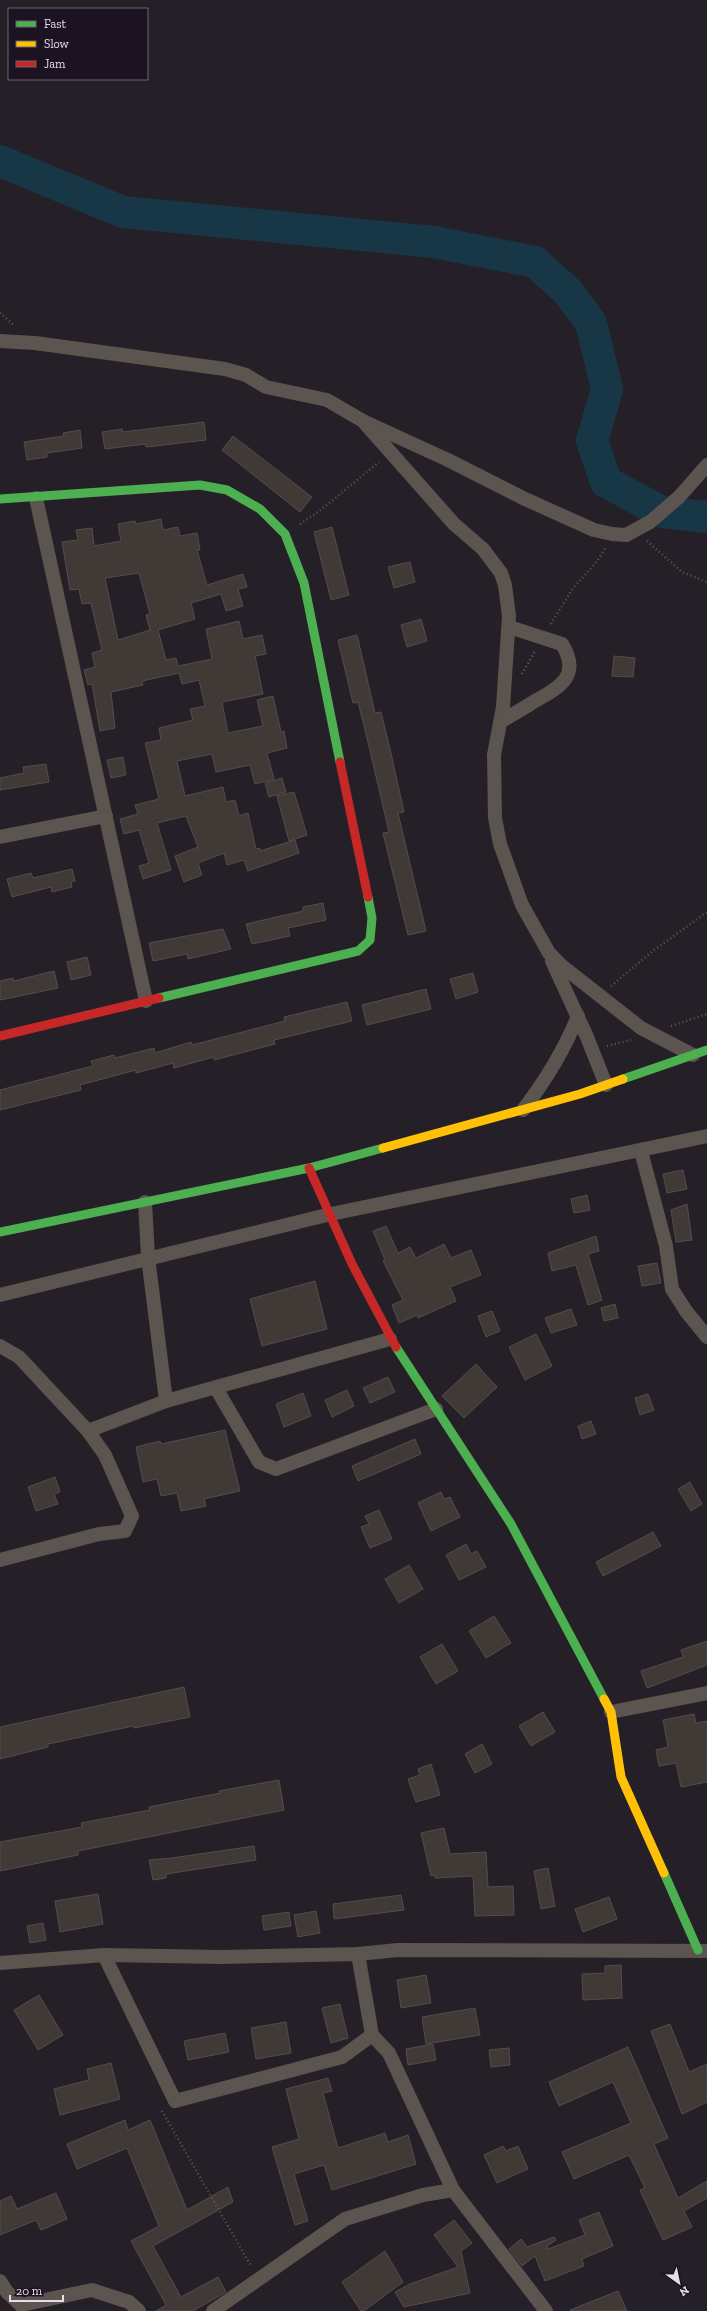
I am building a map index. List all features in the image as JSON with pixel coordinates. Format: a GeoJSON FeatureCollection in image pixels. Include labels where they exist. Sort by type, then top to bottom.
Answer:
{"type":"FeatureCollection","features":[{"type":"Feature","properties":{"kind":"street"},"geometry":{"type":"LineString","coordinates":[[0,341],[35,343],[225,370],[246,375],[266,387],[327,400],[363,420],[570,520],[594,530],[612,534],[626,535],[637,531],[662,512],[707,465]]}},
{"type":"Feature","properties":{"kind":"street"},"geometry":{"type":"LineString","coordinates":[[363,420],[454,524],[483,549],[501,573],[505,585],[509,627],[500,722],[494,755],[495,818],[500,844],[522,905],[549,953],[578,1016],[606,1085]]}},
{"type":"Feature","properties":{"kind":"street"},"geometry":{"type":"LineString","coordinates":[[0,499],[36,498],[200,485],[227,490],[260,509],[285,534],[304,583],[372,918],[370,940],[358,951],[330,959],[0,1036]]}},
{"type":"Feature","properties":{"kind":"street"},"geometry":{"type":"LineString","coordinates":[[36,498],[146,1001]]}},
{"type":"Feature","properties":{"kind":"street"},"geometry":{"type":"LineString","coordinates":[[500,722],[556,689],[567,678],[570,668],[569,656],[562,644],[509,627]]}},
{"type":"Feature","properties":{"kind":"street"},"geometry":{"type":"LineString","coordinates":[[0,837],[106,816]]}},
{"type":"Feature","properties":{"kind":"street"},"geometry":{"type":"LineString","coordinates":[[549,953],[562,966],[601,995],[641,1028],[693,1055]]}},
{"type":"Feature","properties":{"kind":"street"},"geometry":{"type":"LineString","coordinates":[[523,1110],[542,1084],[566,1046],[578,1016]]}},
{"type":"Feature","properties":{"kind":"street"},"geometry":{"type":"LineString","coordinates":[[0,1232],[309,1168],[523,1110],[606,1085],[707,1050]]}},
{"type":"Feature","properties":{"kind":"street"},"geometry":{"type":"LineString","coordinates":[[0,1295],[148,1257],[331,1214],[641,1151],[707,1136]]}},
{"type":"Feature","properties":{"kind":"street"},"geometry":{"type":"LineString","coordinates":[[641,1151],[666,1246],[672,1288],[686,1311],[707,1337]]}},
{"type":"Feature","properties":{"kind":"street"},"geometry":{"type":"LineString","coordinates":[[0,1963],[104,1955],[221,1957],[358,1954],[398,1950],[703,1950],[621,1777],[611,1712],[511,1524],[390,1339],[352,1264],[331,1214],[309,1168]]}},
{"type":"Feature","properties":{"kind":"street"},"geometry":{"type":"LineString","coordinates":[[145,1202],[148,1257],[166,1401]]}},
{"type":"Feature","properties":{"kind":"street"},"geometry":{"type":"LineString","coordinates":[[88,1431],[166,1401],[390,1339]]}},
{"type":"Feature","properties":{"kind":"street"},"geometry":{"type":"LineString","coordinates":[[0,1346],[19,1357],[88,1431],[105,1455],[132,1516],[125,1531],[99,1534],[0,1560]]}},
{"type":"Feature","properties":{"kind":"street"},"geometry":{"type":"LineString","coordinates":[[216,1388],[259,1462],[276,1469],[436,1409]]}},
{"type":"Feature","properties":{"kind":"street"},"geometry":{"type":"LineString","coordinates":[[611,1712],[707,1693]]}},
{"type":"Feature","properties":{"kind":"street"},"geometry":{"type":"LineString","coordinates":[[358,1954],[372,2036],[392,2058],[453,2190],[546,2311]]}},
{"type":"Feature","properties":{"kind":"street"},"geometry":{"type":"LineString","coordinates":[[104,1955],[175,2101],[342,2057],[372,2036]]}},
{"type":"Feature","properties":{"kind":"street"},"geometry":{"type":"LineString","coordinates":[[213,2311],[345,2219],[423,2195],[453,2190]]}},
{"type":"Feature","properties":{"kind":"street"},"geometry":{"type":"LineString","coordinates":[[0,2282],[7,2292],[21,2305],[92,2290],[129,2302],[139,2311]]}},
{"type":"Feature","properties":{"kind":"path"},"geometry":{"type":"LineString","coordinates":[[285,534],[322,509],[391,452]]}},
{"type":"Feature","properties":{"kind":"path"},"geometry":{"type":"LineString","coordinates":[[637,531],[682,572],[707,582]]}},
{"type":"Feature","properties":{"kind":"path"},"geometry":{"type":"LineString","coordinates":[[519,679],[573,588],[596,564],[612,534]]}},
{"type":"Feature","properties":{"kind":"path"},"geometry":{"type":"LineString","coordinates":[[601,995],[653,951],[707,912]]}},
{"type":"Feature","properties":{"kind":"path"},"geometry":{"type":"LineString","coordinates":[[175,2101],[160,2108],[258,2279]]}},
{"type":"Feature","properties":{"kind":"building"},"geometry":{"type":"Polygon","coordinates":[[[204,422],[206,440],[146,447],[145,444],[105,449],[102,432],[122,429],[123,432],[204,422]]]}},
{"type":"Feature","properties":{"kind":"building"},"geometry":{"type":"Polygon","coordinates":[[[80,430],[82,448],[47,453],[47,457],[27,460],[24,442],[64,436],[63,433],[80,430]]]}},
{"type":"Feature","properties":{"kind":"building"},"geometry":{"type":"Polygon","coordinates":[[[233,436],[312,497],[300,512],[222,450],[233,436]]]}},
{"type":"Feature","properties":{"kind":"building"},"geometry":{"type":"Polygon","coordinates":[[[161,519],[163,530],[178,527],[180,536],[197,533],[200,550],[197,550],[207,585],[243,574],[247,587],[238,589],[243,606],[226,611],[221,594],[191,603],[195,619],[158,630],[166,660],[176,658],[178,666],[212,659],[206,629],[239,621],[243,639],[262,635],[266,654],[255,656],[263,694],[222,702],[228,733],[263,726],[257,700],[273,696],[281,732],[284,731],[287,748],[267,753],[274,779],[255,784],[250,765],[216,772],[212,754],[177,761],[185,796],[223,787],[226,802],[235,800],[239,816],[248,813],[256,849],[260,848],[260,851],[295,840],[299,853],[248,871],[244,860],[227,865],[224,853],[198,863],[202,875],[184,882],[175,856],[198,847],[186,816],[157,823],[171,870],[143,879],[139,866],[149,863],[139,830],[124,834],[120,819],[138,814],[135,805],[159,799],[145,743],[161,740],[159,728],[193,720],[190,709],[205,706],[199,680],[182,684],[179,673],[142,681],[143,685],[111,692],[115,728],[100,731],[92,684],[88,685],[84,670],[95,667],[92,653],[102,650],[91,603],[82,604],[79,589],[70,590],[62,542],[78,540],[76,530],[92,528],[94,546],[121,541],[118,524],[135,521],[136,524],[161,519]],[[139,573],[105,578],[118,640],[150,630],[146,615],[150,614],[139,573]]]}},
{"type":"Feature","properties":{"kind":"building"},"geometry":{"type":"Polygon","coordinates":[[[332,527],[349,595],[331,600],[314,532],[332,527]]]}},
{"type":"Feature","properties":{"kind":"building"},"geometry":{"type":"Polygon","coordinates":[[[410,562],[415,582],[394,588],[388,567],[410,562]]]}},
{"type":"Feature","properties":{"kind":"building"},"geometry":{"type":"Polygon","coordinates":[[[421,619],[427,641],[407,647],[401,625],[421,619]]]}},
{"type":"Feature","properties":{"kind":"building"},"geometry":{"type":"Polygon","coordinates":[[[357,635],[375,713],[381,712],[390,749],[404,812],[398,813],[426,931],[408,935],[383,833],[389,832],[368,742],[358,702],[353,703],[338,640],[357,635]]]}},
{"type":"Feature","properties":{"kind":"building"},"geometry":{"type":"Polygon","coordinates":[[[614,656],[635,658],[633,677],[612,676],[614,656]]]}},
{"type":"Feature","properties":{"kind":"building"},"geometry":{"type":"Polygon","coordinates":[[[123,757],[126,775],[111,778],[107,760],[123,757]]]}},
{"type":"Feature","properties":{"kind":"building"},"geometry":{"type":"Polygon","coordinates":[[[46,764],[49,782],[0,790],[0,778],[24,773],[23,767],[46,764]]]}},
{"type":"Feature","properties":{"kind":"building"},"geometry":{"type":"Polygon","coordinates":[[[282,778],[286,792],[269,797],[265,783],[282,778]]]}},
{"type":"Feature","properties":{"kind":"building"},"geometry":{"type":"Polygon","coordinates":[[[294,792],[307,835],[289,841],[277,796],[294,792]]]}},
{"type":"Feature","properties":{"kind":"building"},"geometry":{"type":"Polygon","coordinates":[[[72,869],[75,881],[71,882],[72,887],[52,892],[51,887],[12,897],[7,879],[31,873],[33,878],[72,869]]]}},
{"type":"Feature","properties":{"kind":"building"},"geometry":{"type":"Polygon","coordinates":[[[323,903],[326,920],[288,928],[290,936],[252,944],[246,924],[303,911],[303,907],[323,903]]]}},
{"type":"Feature","properties":{"kind":"building"},"geometry":{"type":"Polygon","coordinates":[[[223,929],[231,949],[188,959],[187,954],[153,961],[149,943],[223,929]]]}},
{"type":"Feature","properties":{"kind":"building"},"geometry":{"type":"Polygon","coordinates":[[[87,957],[91,975],[71,980],[67,962],[87,957]]]}},
{"type":"Feature","properties":{"kind":"building"},"geometry":{"type":"Polygon","coordinates":[[[54,971],[58,988],[0,1000],[0,981],[13,978],[14,981],[54,971]]]}},
{"type":"Feature","properties":{"kind":"building"},"geometry":{"type":"Polygon","coordinates":[[[473,973],[478,992],[456,999],[450,979],[473,973]]]}},
{"type":"Feature","properties":{"kind":"building"},"geometry":{"type":"Polygon","coordinates":[[[426,989],[431,1009],[367,1025],[362,1005],[426,989]]]}},
{"type":"Feature","properties":{"kind":"building"},"geometry":{"type":"Polygon","coordinates":[[[347,1002],[352,1021],[274,1040],[275,1044],[214,1060],[214,1057],[174,1068],[173,1063],[136,1073],[136,1070],[80,1085],[81,1090],[0,1110],[0,1090],[93,1066],[91,1061],[114,1055],[115,1058],[154,1048],[155,1053],[191,1042],[192,1045],[285,1021],[284,1017],[347,1002]]]}},
{"type":"Feature","properties":{"kind":"building"},"geometry":{"type":"Polygon","coordinates":[[[683,1170],[687,1189],[667,1193],[663,1174],[683,1170]]]}},
{"type":"Feature","properties":{"kind":"building"},"geometry":{"type":"Polygon","coordinates":[[[587,1195],[590,1210],[574,1213],[571,1199],[587,1195]]]}},
{"type":"Feature","properties":{"kind":"building"},"geometry":{"type":"Polygon","coordinates":[[[687,1204],[692,1240],[676,1242],[671,1210],[687,1204]]]}},
{"type":"Feature","properties":{"kind":"building"},"geometry":{"type":"Polygon","coordinates":[[[386,1226],[398,1253],[410,1247],[416,1258],[444,1244],[451,1258],[471,1250],[481,1275],[450,1287],[456,1301],[418,1318],[417,1315],[399,1323],[392,1305],[403,1300],[383,1261],[385,1260],[373,1231],[386,1226]]]}},
{"type":"Feature","properties":{"kind":"building"},"geometry":{"type":"Polygon","coordinates":[[[596,1236],[599,1251],[588,1254],[602,1300],[588,1305],[576,1265],[552,1271],[548,1253],[596,1236]]]}},
{"type":"Feature","properties":{"kind":"building"},"geometry":{"type":"Polygon","coordinates":[[[657,1263],[661,1283],[642,1286],[638,1266],[657,1263]]]}},
{"type":"Feature","properties":{"kind":"building"},"geometry":{"type":"Polygon","coordinates":[[[315,1281],[327,1329],[262,1346],[250,1299],[315,1281]]]}},
{"type":"Feature","properties":{"kind":"building"},"geometry":{"type":"Polygon","coordinates":[[[615,1304],[618,1318],[604,1321],[601,1308],[615,1304]]]}},
{"type":"Feature","properties":{"kind":"building"},"geometry":{"type":"Polygon","coordinates":[[[571,1309],[577,1325],[551,1333],[545,1318],[571,1309]]]}},
{"type":"Feature","properties":{"kind":"building"},"geometry":{"type":"Polygon","coordinates":[[[492,1311],[500,1331],[486,1337],[478,1316],[492,1311]]]}},
{"type":"Feature","properties":{"kind":"building"},"geometry":{"type":"Polygon","coordinates":[[[536,1334],[552,1366],[525,1380],[509,1347],[536,1334]]]}},
{"type":"Feature","properties":{"kind":"building"},"geometry":{"type":"Polygon","coordinates":[[[476,1364],[497,1387],[464,1418],[442,1396],[476,1364]]]}},
{"type":"Feature","properties":{"kind":"building"},"geometry":{"type":"Polygon","coordinates":[[[388,1377],[395,1392],[370,1403],[363,1388],[388,1377]]]}},
{"type":"Feature","properties":{"kind":"building"},"geometry":{"type":"Polygon","coordinates":[[[347,1390],[354,1406],[332,1417],[325,1400],[347,1390]]]}},
{"type":"Feature","properties":{"kind":"building"},"geometry":{"type":"Polygon","coordinates":[[[303,1393],[311,1416],[284,1427],[276,1404],[303,1393]]]}},
{"type":"Feature","properties":{"kind":"building"},"geometry":{"type":"Polygon","coordinates":[[[648,1394],[654,1410],[640,1415],[635,1398],[648,1394]]]}},
{"type":"Feature","properties":{"kind":"building"},"geometry":{"type":"Polygon","coordinates":[[[591,1421],[596,1434],[582,1439],[578,1426],[591,1421]]]}},
{"type":"Feature","properties":{"kind":"building"},"geometry":{"type":"Polygon","coordinates":[[[225,1430],[240,1491],[204,1499],[206,1506],[181,1511],[177,1493],[161,1496],[157,1479],[143,1482],[136,1447],[160,1441],[161,1444],[225,1430]]]}},
{"type":"Feature","properties":{"kind":"building"},"geometry":{"type":"Polygon","coordinates":[[[415,1439],[421,1454],[358,1481],[352,1466],[415,1439]]]}},
{"type":"Feature","properties":{"kind":"building"},"geometry":{"type":"Polygon","coordinates":[[[55,1477],[60,1492],[54,1494],[58,1504],[36,1511],[28,1487],[55,1477]]]}},
{"type":"Feature","properties":{"kind":"building"},"geometry":{"type":"Polygon","coordinates":[[[690,1482],[702,1504],[691,1511],[678,1489],[690,1482]]]}},
{"type":"Feature","properties":{"kind":"building"},"geometry":{"type":"Polygon","coordinates":[[[441,1492],[444,1499],[450,1497],[460,1517],[431,1531],[418,1503],[441,1492]]]}},
{"type":"Feature","properties":{"kind":"building"},"geometry":{"type":"Polygon","coordinates":[[[379,1510],[392,1539],[370,1548],[361,1527],[369,1524],[365,1516],[379,1510]]]}},
{"type":"Feature","properties":{"kind":"building"},"geometry":{"type":"Polygon","coordinates":[[[653,1532],[661,1546],[603,1576],[596,1562],[653,1532]]]}},
{"type":"Feature","properties":{"kind":"building"},"geometry":{"type":"Polygon","coordinates":[[[466,1544],[471,1554],[477,1551],[486,1567],[459,1580],[446,1555],[466,1544]]]}},
{"type":"Feature","properties":{"kind":"building"},"geometry":{"type":"Polygon","coordinates":[[[409,1565],[423,1589],[399,1603],[385,1579],[409,1565]]]}},
{"type":"Feature","properties":{"kind":"building"},"geometry":{"type":"Polygon","coordinates":[[[494,1616],[511,1643],[486,1658],[469,1631],[494,1616]]]}},
{"type":"Feature","properties":{"kind":"building"},"geometry":{"type":"Polygon","coordinates":[[[707,1641],[707,1665],[647,1688],[641,1671],[683,1657],[681,1650],[707,1641]]]}},
{"type":"Feature","properties":{"kind":"building"},"geometry":{"type":"Polygon","coordinates":[[[442,1644],[458,1671],[436,1684],[420,1657],[442,1644]]]}},
{"type":"Feature","properties":{"kind":"building"},"geometry":{"type":"Polygon","coordinates":[[[184,1687],[190,1717],[134,1728],[133,1726],[48,1744],[48,1747],[0,1759],[0,1727],[184,1687]]]}},
{"type":"Feature","properties":{"kind":"building"},"geometry":{"type":"Polygon","coordinates":[[[543,1712],[555,1732],[531,1746],[519,1726],[543,1712]]]}},
{"type":"Feature","properties":{"kind":"building"},"geometry":{"type":"Polygon","coordinates":[[[694,1714],[696,1723],[707,1721],[707,1782],[681,1787],[676,1763],[659,1766],[656,1750],[668,1747],[663,1720],[694,1714]]]}},
{"type":"Feature","properties":{"kind":"building"},"geometry":{"type":"Polygon","coordinates":[[[482,1744],[492,1764],[475,1773],[465,1754],[482,1744]]]}},
{"type":"Feature","properties":{"kind":"building"},"geometry":{"type":"Polygon","coordinates":[[[431,1764],[440,1795],[416,1802],[408,1779],[420,1775],[418,1769],[431,1764]]]}},
{"type":"Feature","properties":{"kind":"building"},"geometry":{"type":"Polygon","coordinates":[[[279,1780],[284,1810],[78,1851],[78,1855],[0,1871],[0,1842],[82,1827],[81,1823],[150,1810],[149,1807],[220,1793],[219,1791],[279,1780]]]}},
{"type":"Feature","properties":{"kind":"building"},"geometry":{"type":"Polygon","coordinates":[[[444,1828],[450,1854],[486,1852],[488,1887],[513,1886],[514,1915],[475,1916],[473,1876],[435,1878],[435,1875],[431,1876],[421,1833],[444,1828]]]}},
{"type":"Feature","properties":{"kind":"building"},"geometry":{"type":"Polygon","coordinates":[[[254,1846],[256,1860],[166,1874],[166,1878],[153,1880],[149,1860],[254,1846]]]}},
{"type":"Feature","properties":{"kind":"building"},"geometry":{"type":"Polygon","coordinates":[[[548,1868],[555,1906],[541,1909],[534,1871],[548,1868]]]}},
{"type":"Feature","properties":{"kind":"building"},"geometry":{"type":"Polygon","coordinates":[[[98,1894],[103,1924],[60,1932],[55,1901],[98,1894]]]}},
{"type":"Feature","properties":{"kind":"building"},"geometry":{"type":"Polygon","coordinates":[[[401,1895],[404,1910],[334,1919],[333,1904],[401,1895]]]}},
{"type":"Feature","properties":{"kind":"building"},"geometry":{"type":"Polygon","coordinates":[[[609,1897],[617,1919],[583,1932],[575,1909],[609,1897]]]}},
{"type":"Feature","properties":{"kind":"building"},"geometry":{"type":"Polygon","coordinates":[[[316,1911],[320,1933],[298,1937],[294,1915],[316,1911]]]}},
{"type":"Feature","properties":{"kind":"building"},"geometry":{"type":"Polygon","coordinates":[[[289,1912],[291,1926],[264,1930],[262,1916],[289,1912]]]}},
{"type":"Feature","properties":{"kind":"building"},"geometry":{"type":"Polygon","coordinates":[[[43,1923],[46,1940],[30,1943],[27,1926],[43,1923]]]}},
{"type":"Feature","properties":{"kind":"building"},"geometry":{"type":"Polygon","coordinates":[[[621,1965],[622,1998],[583,2000],[582,1974],[605,1973],[605,1966],[621,1965]]]}},
{"type":"Feature","properties":{"kind":"building"},"geometry":{"type":"Polygon","coordinates":[[[426,1975],[431,2003],[401,2008],[397,1980],[426,1975]]]}},
{"type":"Feature","properties":{"kind":"building"},"geometry":{"type":"Polygon","coordinates":[[[39,1995],[63,2035],[38,2050],[14,2010],[39,1995]]]}},
{"type":"Feature","properties":{"kind":"building"},"geometry":{"type":"Polygon","coordinates":[[[340,2004],[348,2038],[331,2043],[322,2008],[340,2004]]]}},
{"type":"Feature","properties":{"kind":"building"},"geometry":{"type":"Polygon","coordinates":[[[475,2008],[480,2035],[426,2044],[422,2017],[475,2008]]]}},
{"type":"Feature","properties":{"kind":"building"},"geometry":{"type":"Polygon","coordinates":[[[286,2022],[291,2053],[256,2059],[251,2028],[286,2022]]]}},
{"type":"Feature","properties":{"kind":"building"},"geometry":{"type":"Polygon","coordinates":[[[670,2024],[689,2072],[707,2064],[707,2102],[682,2114],[651,2031],[670,2024]]]}},
{"type":"Feature","properties":{"kind":"building"},"geometry":{"type":"Polygon","coordinates":[[[225,2033],[229,2052],[188,2060],[184,2041],[225,2033]]]}},
{"type":"Feature","properties":{"kind":"building"},"geometry":{"type":"Polygon","coordinates":[[[433,2044],[436,2060],[408,2065],[406,2049],[433,2044]]]}},
{"type":"Feature","properties":{"kind":"building"},"geometry":{"type":"Polygon","coordinates":[[[628,2047],[668,2138],[654,2144],[678,2198],[707,2181],[707,2198],[684,2211],[692,2227],[663,2240],[640,2190],[645,2188],[629,2155],[574,2179],[562,2152],[631,2123],[613,2082],[559,2106],[549,2082],[628,2047]]]}},
{"type":"Feature","properties":{"kind":"building"},"geometry":{"type":"Polygon","coordinates":[[[509,2048],[510,2065],[491,2067],[489,2050],[509,2048]]]}},
{"type":"Feature","properties":{"kind":"building"},"geometry":{"type":"Polygon","coordinates":[[[111,2063],[120,2099],[60,2115],[54,2089],[89,2080],[87,2069],[111,2063]]]}},
{"type":"Feature","properties":{"kind":"building"},"geometry":{"type":"Polygon","coordinates":[[[328,2078],[332,2091],[323,2093],[338,2148],[385,2133],[388,2142],[408,2135],[416,2164],[332,2190],[324,2165],[294,2174],[308,2221],[295,2225],[272,2147],[299,2139],[286,2089],[328,2078]]]}},
{"type":"Feature","properties":{"kind":"building"},"geometry":{"type":"Polygon","coordinates":[[[125,2120],[128,2130],[150,2120],[187,2210],[228,2187],[233,2202],[153,2246],[181,2297],[218,2277],[226,2292],[193,2311],[156,2311],[166,2305],[131,2241],[159,2226],[127,2148],[77,2169],[67,2144],[125,2120]]]}},
{"type":"Feature","properties":{"kind":"building"},"geometry":{"type":"Polygon","coordinates":[[[503,2146],[506,2151],[518,2146],[528,2169],[497,2183],[484,2155],[503,2146]]]}},
{"type":"Feature","properties":{"kind":"building"},"geometry":{"type":"Polygon","coordinates":[[[56,2193],[67,2219],[41,2230],[36,2220],[0,2235],[0,2201],[11,2196],[17,2209],[56,2193]]]}},
{"type":"Feature","properties":{"kind":"building"},"geometry":{"type":"Polygon","coordinates":[[[599,2212],[613,2246],[582,2259],[584,2266],[545,2281],[535,2256],[522,2266],[509,2249],[521,2239],[527,2247],[554,2237],[556,2240],[547,2246],[548,2249],[585,2235],[579,2220],[599,2212]]]}},
{"type":"Feature","properties":{"kind":"building"},"geometry":{"type":"Polygon","coordinates":[[[454,2220],[472,2243],[461,2251],[470,2293],[404,2307],[395,2292],[410,2284],[458,2267],[434,2235],[454,2220]]]}},
{"type":"Feature","properties":{"kind":"building"},"geometry":{"type":"Polygon","coordinates":[[[385,2251],[403,2282],[364,2311],[361,2311],[342,2282],[385,2251]]]}},
{"type":"Feature","properties":{"kind":"building"},"geometry":{"type":"Polygon","coordinates":[[[618,2291],[627,2311],[570,2310],[618,2291]]]}},
{"type":"Feature","properties":{"kind":"waterway"},"geometry":{"type":"LineString","coordinates":[[0,161],[123,212],[434,242],[535,262],[568,292],[591,323],[607,389],[592,441],[606,482],[662,512],[707,517]]}},
{"type":"Feature","properties":{"kind":"traffic: fast"},"geometry":{"type":"LineString","coordinates":[[0,499],[200,485],[227,490],[260,509],[285,534],[304,583],[340,762]]}},
{"type":"Feature","properties":{"kind":"traffic: fast"},"geometry":{"type":"LineString","coordinates":[[159,998],[358,951],[370,940],[372,918],[368,897]]}},
{"type":"Feature","properties":{"kind":"traffic: fast"},"geometry":{"type":"LineString","coordinates":[[623,1079],[707,1050]]}},
{"type":"Feature","properties":{"kind":"traffic: fast"},"geometry":{"type":"LineString","coordinates":[[0,1232],[309,1168],[383,1148]]}},
{"type":"Feature","properties":{"kind":"traffic: fast"},"geometry":{"type":"LineString","coordinates":[[396,1347],[511,1524],[604,1699]]}},
{"type":"Feature","properties":{"kind":"traffic: fast"},"geometry":{"type":"LineString","coordinates":[[664,1873],[698,1950]]}},
{"type":"Feature","properties":{"kind":"traffic: slow"},"geometry":{"type":"LineString","coordinates":[[383,1148],[580,1094],[623,1079]]}},
{"type":"Feature","properties":{"kind":"traffic: slow"},"geometry":{"type":"LineString","coordinates":[[604,1699],[611,1712],[621,1777],[664,1873]]}},
{"type":"Feature","properties":{"kind":"traffic: jam"},"geometry":{"type":"LineString","coordinates":[[340,762],[368,897]]}},
{"type":"Feature","properties":{"kind":"traffic: jam"},"geometry":{"type":"LineString","coordinates":[[0,1036],[159,998]]}},
{"type":"Feature","properties":{"kind":"traffic: jam"},"geometry":{"type":"LineString","coordinates":[[309,1168],[352,1264],[396,1347]]}}]}
